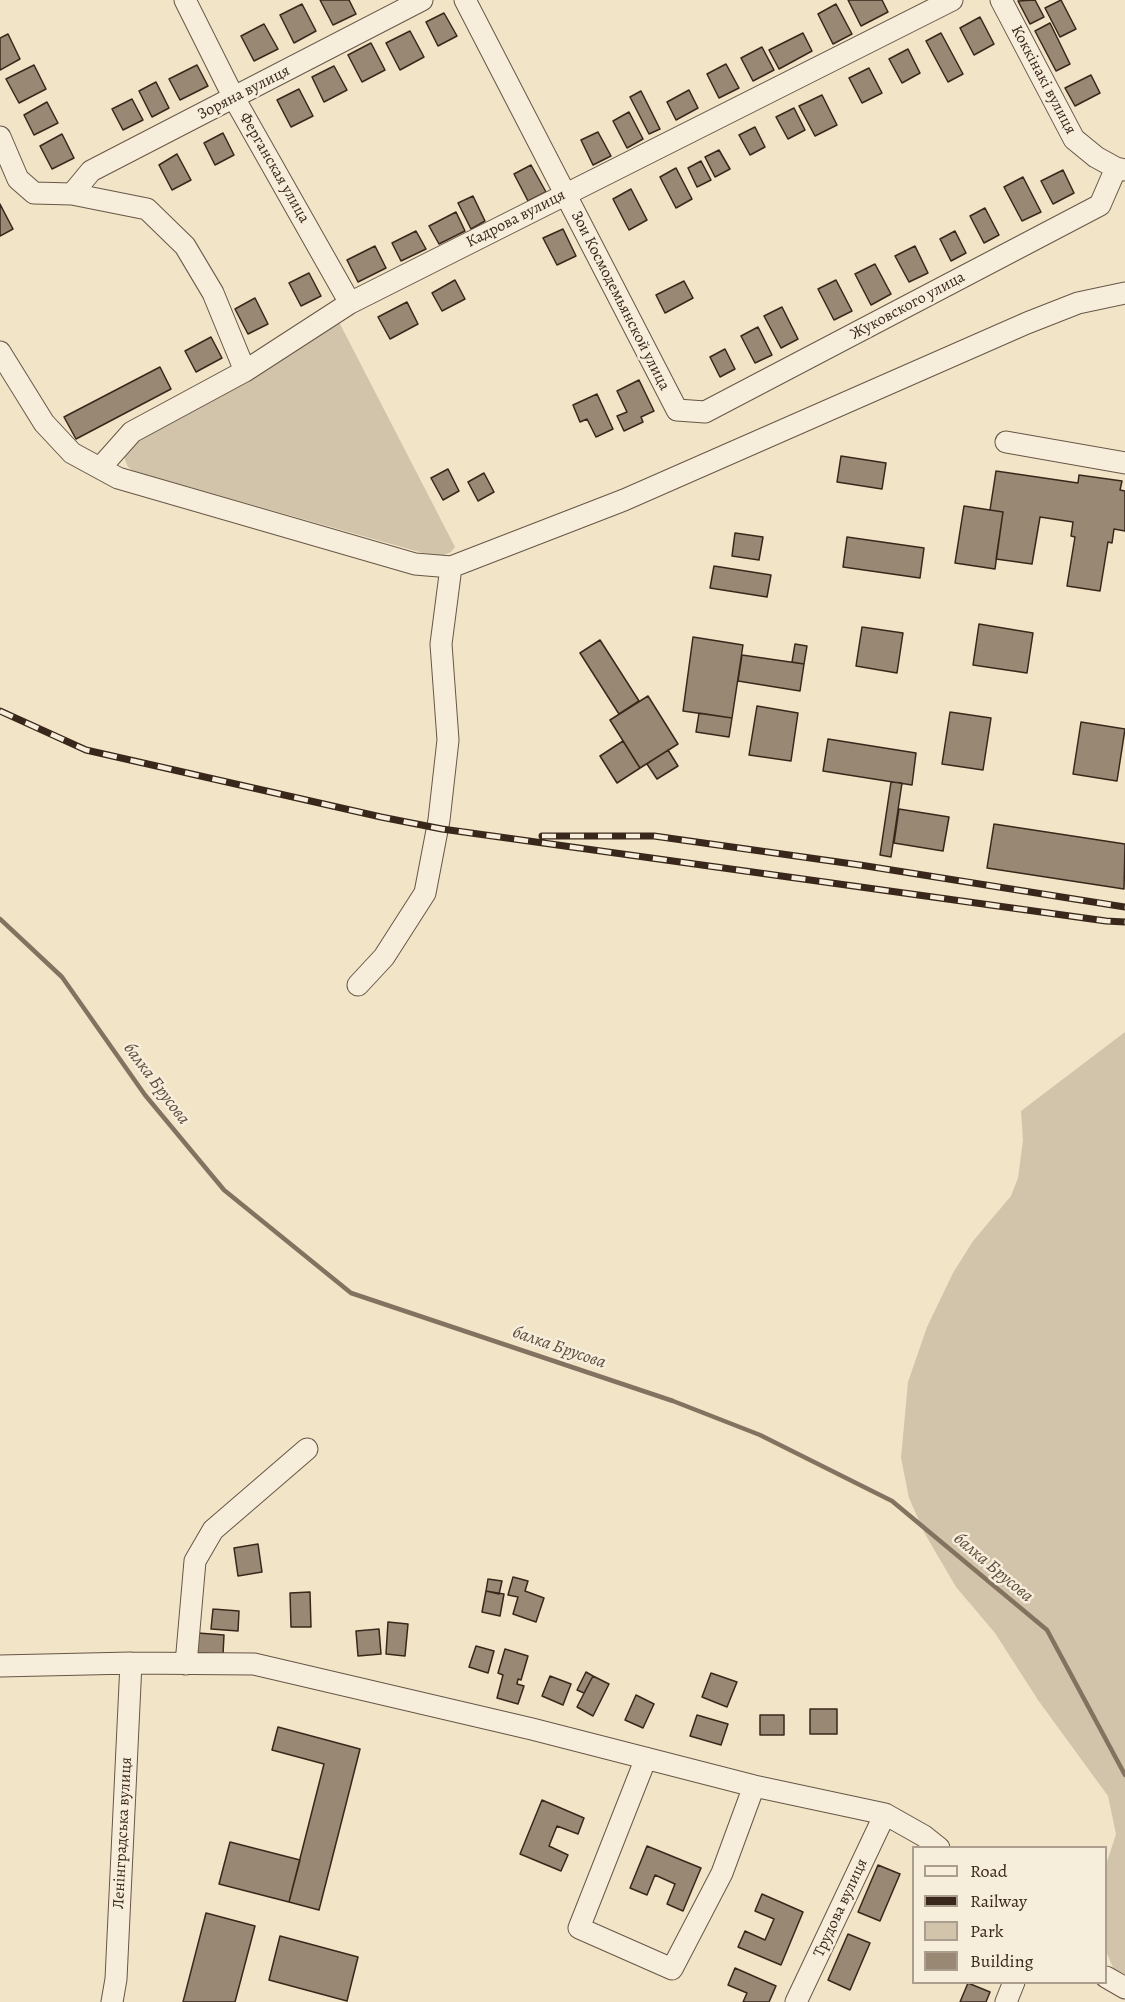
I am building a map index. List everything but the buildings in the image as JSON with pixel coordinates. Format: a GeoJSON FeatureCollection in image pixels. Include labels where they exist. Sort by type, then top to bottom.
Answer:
{"type":"FeatureCollection","features":[{"type":"Feature","properties":{"kind":"street","name":"Ферганская улица"},"geometry":{"type":"LineString","coordinates":[[185,0],[234,98],[350,303]]}},
{"type":"Feature","properties":{"kind":"street","name":"Зоряна вулиця"},"geometry":{"type":"LineString","coordinates":[[72,194],[91,171],[422,0]]}},
{"type":"Feature","properties":{"kind":"street","name":"Зои Космодемьянской улица"},"geometry":{"type":"LineString","coordinates":[[465,0],[677,410]]}},
{"type":"Feature","properties":{"kind":"street","name":"Кадрова вулиця"},"geometry":{"type":"LineString","coordinates":[[100,468],[132,432],[245,371],[350,303],[952,0]]}},
{"type":"Feature","properties":{"kind":"street","name":"Коккінакі вулиця"},"geometry":{"type":"LineString","coordinates":[[1000,0],[1074,139],[1096,157],[1120,169]]}},
{"type":"Feature","properties":{"kind":"street"},"geometry":{"type":"LineString","coordinates":[[0,136],[18,179],[34,193],[72,194],[147,209],[185,246],[213,293],[245,371]]}},
{"type":"Feature","properties":{"kind":"street","name":"Жуковского улица"},"geometry":{"type":"LineString","coordinates":[[677,410],[705,412],[1100,205],[1120,169]]}},
{"type":"Feature","properties":{"kind":"street"},"geometry":{"type":"LineString","coordinates":[[0,352],[44,423],[72,453],[118,478],[415,564],[451,567],[624,501],[1027,323],[1078,303],[1125,293]]}},
{"type":"Feature","properties":{"kind":"street"},"geometry":{"type":"LineString","coordinates":[[1006,442],[1125,463]]}},
{"type":"Feature","properties":{"kind":"street"},"geometry":{"type":"LineString","coordinates":[[358,985],[384,957],[424,893],[439,820],[448,740],[441,644],[451,567]]}},
{"type":"Feature","properties":{"kind":"street"},"geometry":{"type":"LineString","coordinates":[[186,1664],[195,1561],[213,1530],[307,1449]]}},
{"type":"Feature","properties":{"kind":"street"},"geometry":{"type":"LineString","coordinates":[[0,1666],[131,1663],[254,1664],[532,1729],[754,1786],[885,1814],[924,1836],[936,1846]]}},
{"type":"Feature","properties":{"kind":"street","name":"Ленінградська вулиця"},"geometry":{"type":"LineString","coordinates":[[112,2002],[116,1979],[131,1663]]}},
{"type":"Feature","properties":{"kind":"street"},"geometry":{"type":"LineString","coordinates":[[646,1758],[579,1928],[672,1969],[722,1873],[754,1786]]}},
{"type":"Feature","properties":{"kind":"street","name":"Трудова вулиця"},"geometry":{"type":"LineString","coordinates":[[796,2002],[885,1814]]}},
{"type":"Feature","properties":{"kind":"street"},"geometry":{"type":"LineString","coordinates":[[1107,1978],[1125,1988]]}},
{"type":"Feature","properties":{"kind":"street"},"geometry":{"type":"LineString","coordinates":[[1006,2002],[1014,1984]]}},
{"type":"Feature","properties":{"kind":"green space"},"geometry":{"type":"Polygon","coordinates":[[[339,322],[455,547],[451,552],[442,556],[423,553],[133,471],[128,467],[124,457],[126,448],[339,322]]]}},
{"type":"Feature","properties":{"kind":"green space"},"geometry":{"type":"Polygon","coordinates":[[[1125,1032],[1125,1996],[1107,1953],[1107,1862],[1116,1834],[1108,1796],[1038,1700],[995,1633],[956,1587],[925,1534],[909,1498],[901,1458],[908,1382],[927,1327],[953,1273],[973,1241],[1011,1196],[1018,1178],[1023,1140],[1021,1111],[1125,1032]]]}},
{"type":"Feature","properties":{"kind":"waterway","name":"балка Брусова"},"geometry":{"type":"LineString","coordinates":[[0,919],[62,977],[145,1095],[224,1190],[351,1293],[673,1401],[760,1435],[892,1501],[1047,1630],[1125,1775]]}},
{"type":"Feature","properties":{"kind":"railway"},"geometry":{"type":"LineString","coordinates":[[0,711],[86,750],[442,829],[1125,922]]}},
{"type":"Feature","properties":{"kind":"railway"},"geometry":{"type":"LineString","coordinates":[[542,836],[654,836],[860,865],[1125,907]]}}]}
